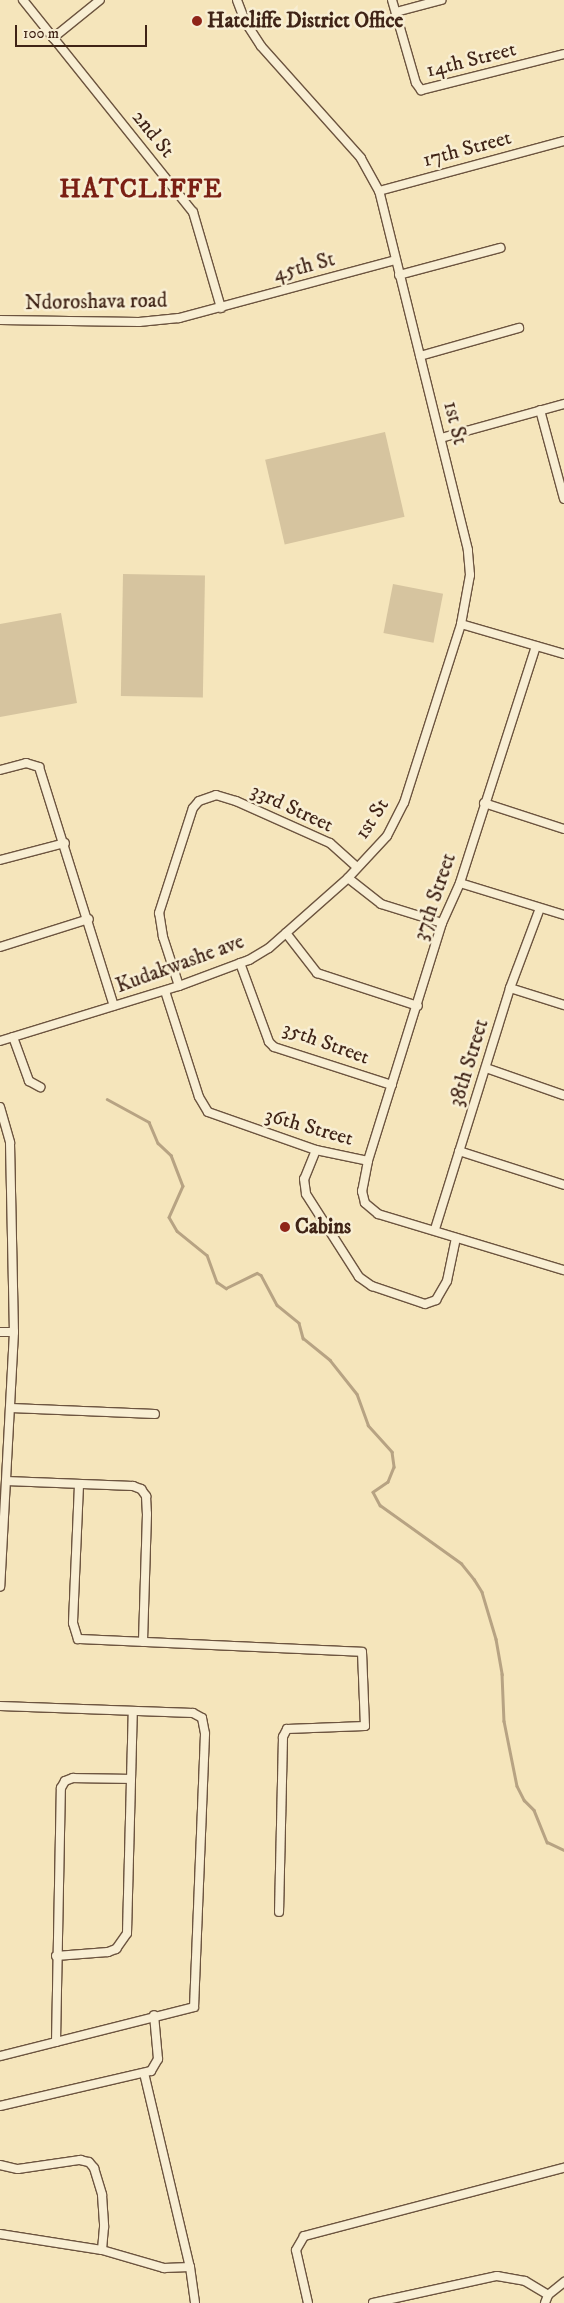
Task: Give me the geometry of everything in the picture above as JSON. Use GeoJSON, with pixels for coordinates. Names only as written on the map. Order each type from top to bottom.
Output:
{"type":"FeatureCollection","features":[{"type":"Feature","properties":{"kind":"street","name":"2nd St"},"geometry":{"type":"LineString","coordinates":[[23,0],[193,212],[221,308]]}},
{"type":"Feature","properties":{"kind":"street"},"geometry":{"type":"LineString","coordinates":[[54,38],[100,0]]}},
{"type":"Feature","properties":{"kind":"street","name":"1st St"},"geometry":{"type":"LineString","coordinates":[[237,0],[245,21],[261,46],[360,158],[379,191],[441,438],[470,563],[461,624],[404,803],[387,836],[348,878]]}},
{"type":"Feature","properties":{"kind":"street","name":"14th Street"},"geometry":{"type":"LineString","coordinates":[[392,0],[416,82],[424,91],[564,54]]}},
{"type":"Feature","properties":{"kind":"street"},"geometry":{"type":"LineString","coordinates":[[396,12],[441,0]]}},
{"type":"Feature","properties":{"kind":"street","name":"17th Street"},"geometry":{"type":"LineString","coordinates":[[379,191],[564,141]]}},
{"type":"Feature","properties":{"kind":"street"},"geometry":{"type":"LineString","coordinates":[[399,275],[500,248]]}},
{"type":"Feature","properties":{"kind":"street","name":"45th St"},"geometry":{"type":"LineString","coordinates":[[221,308],[395,260]]}},
{"type":"Feature","properties":{"kind":"street","name":"Ndoroshava road"},"geometry":{"type":"LineString","coordinates":[[0,320],[153,321],[221,308]]}},
{"type":"Feature","properties":{"kind":"street"},"geometry":{"type":"LineString","coordinates":[[420,356],[519,328]]}},
{"type":"Feature","properties":{"kind":"street"},"geometry":{"type":"LineString","coordinates":[[441,438],[564,404]]}},
{"type":"Feature","properties":{"kind":"street"},"geometry":{"type":"LineString","coordinates":[[540,410],[564,499]]}},
{"type":"Feature","properties":{"kind":"street"},"geometry":{"type":"LineString","coordinates":[[461,624],[563,652]]}},
{"type":"Feature","properties":{"kind":"street","name":"37th Street"},"geometry":{"type":"LineString","coordinates":[[368,1161],[418,1006],[442,923],[460,883],[484,803],[536,646]]}},
{"type":"Feature","properties":{"kind":"street"},"geometry":{"type":"LineString","coordinates":[[0,770],[26,763],[38,767],[89,919],[114,1006]]}},
{"type":"Feature","properties":{"kind":"street","name":"33rd Street"},"geometry":{"type":"LineString","coordinates":[[180,986],[162,936],[159,913],[193,808],[205,796],[226,797],[330,843],[357,867]]}},
{"type":"Feature","properties":{"kind":"street"},"geometry":{"type":"LineString","coordinates":[[484,803],[564,829]]}},
{"type":"Feature","properties":{"kind":"street"},"geometry":{"type":"LineString","coordinates":[[0,860],[64,843]]}},
{"type":"Feature","properties":{"kind":"street"},"geometry":{"type":"LineString","coordinates":[[348,878],[380,904],[442,923]]}},
{"type":"Feature","properties":{"kind":"street","name":"Kudakwashe ave"},"geometry":{"type":"LineString","coordinates":[[0,1041],[165,991],[258,956],[348,878]]}},
{"type":"Feature","properties":{"kind":"street"},"geometry":{"type":"LineString","coordinates":[[460,883],[564,914]]}},
{"type":"Feature","properties":{"kind":"street","name":"38th Street"},"geometry":{"type":"LineString","coordinates":[[435,1229],[510,988],[540,908]]}},
{"type":"Feature","properties":{"kind":"street"},"geometry":{"type":"LineString","coordinates":[[0,946],[89,919]]}},
{"type":"Feature","properties":{"kind":"street"},"geometry":{"type":"LineString","coordinates":[[286,933],[317,973],[418,1006]]}},
{"type":"Feature","properties":{"kind":"street","name":"35th Street"},"geometry":{"type":"LineString","coordinates":[[240,963],[269,1042],[274,1047],[392,1085]]}},
{"type":"Feature","properties":{"kind":"street"},"geometry":{"type":"LineString","coordinates":[[510,988],[564,1005]]}},
{"type":"Feature","properties":{"kind":"street","name":"36th Street"},"geometry":{"type":"LineString","coordinates":[[165,991],[199,1097],[208,1112],[316,1150],[368,1161],[362,1191],[371,1210],[435,1229],[456,1238],[564,1270]]}},
{"type":"Feature","properties":{"kind":"street"},"geometry":{"type":"LineString","coordinates":[[14,1037],[30,1081],[40,1087]]}},
{"type":"Feature","properties":{"kind":"street"},"geometry":{"type":"LineString","coordinates":[[486,1068],[563,1095]]}},
{"type":"Feature","properties":{"kind":"street"},"geometry":{"type":"LineString","coordinates":[[0,1106],[10,1143],[14,1332],[0,1587]]}},
{"type":"Feature","properties":{"kind":"street"},"geometry":{"type":"LineString","coordinates":[[316,1150],[304,1179],[306,1194],[359,1276],[372,1286],[425,1304],[436,1300],[447,1281],[456,1238]]}},
{"type":"Feature","properties":{"kind":"street"},"geometry":{"type":"LineString","coordinates":[[459,1151],[564,1185]]}},
{"type":"Feature","properties":{"kind":"street"},"geometry":{"type":"LineString","coordinates":[[0,1332],[14,1332]]}},
{"type":"Feature","properties":{"kind":"street"},"geometry":{"type":"LineString","coordinates":[[11,1408],[155,1414]]}},
{"type":"Feature","properties":{"kind":"street"},"geometry":{"type":"LineString","coordinates":[[6,1480],[79,1485],[133,1486],[141,1489],[146,1496],[142,1642]]}},
{"type":"Feature","properties":{"kind":"street"},"geometry":{"type":"LineString","coordinates":[[79,1485],[73,1623],[78,1638],[362,1652],[365,1726],[287,1729],[283,1737],[278,1912]]}},
{"type":"Feature","properties":{"kind":"street"},"geometry":{"type":"LineString","coordinates":[[0,1706],[193,1713],[202,1718],[205,1725],[194,2007],[0,2056]]}},
{"type":"Feature","properties":{"kind":"street"},"geometry":{"type":"LineString","coordinates":[[56,1956],[108,1952],[116,1948],[127,1934],[133,1711]]}},
{"type":"Feature","properties":{"kind":"street"},"geometry":{"type":"LineString","coordinates":[[56,2042],[56,1956],[61,1788],[65,1782],[74,1778],[132,1779]]}},
{"type":"Feature","properties":{"kind":"street"},"geometry":{"type":"LineString","coordinates":[[0,2106],[151,2071],[158,2059],[154,2016]]}},
{"type":"Feature","properties":{"kind":"street"},"geometry":{"type":"LineString","coordinates":[[144,2073],[190,2267],[195,2303]]}},
{"type":"Feature","properties":{"kind":"street"},"geometry":{"type":"LineString","coordinates":[[0,2165],[18,2169],[80,2160],[88,2162],[94,2168],[102,2196],[104,2226],[102,2250]]}},
{"type":"Feature","properties":{"kind":"street"},"geometry":{"type":"LineString","coordinates":[[308,2303],[296,2250],[304,2236],[564,2168]]}},
{"type":"Feature","properties":{"kind":"street"},"geometry":{"type":"LineString","coordinates":[[0,2234],[102,2250],[164,2268],[190,2267]]}},
{"type":"Feature","properties":{"kind":"street"},"geometry":{"type":"LineString","coordinates":[[373,2303],[497,2276],[525,2281],[548,2295]]}},
{"type":"Feature","properties":{"kind":"street"},"geometry":{"type":"LineString","coordinates":[[545,2303],[548,2295],[564,2282]]}},
{"type":"Feature","properties":{"kind":"shaded area"},"geometry":{"type":"Polygon","coordinates":[[[385,432],[405,517],[285,544],[265,460],[385,432]]]}},
{"type":"Feature","properties":{"kind":"shaded area"},"geometry":{"type":"Polygon","coordinates":[[[123,574],[205,575],[203,697],[121,696],[123,574]]]}},
{"type":"Feature","properties":{"kind":"shaded area"},"geometry":{"type":"Polygon","coordinates":[[[393,584],[443,594],[434,643],[383,633],[393,584]]]}},
{"type":"Feature","properties":{"kind":"shaded area"},"geometry":{"type":"Polygon","coordinates":[[[61,613],[77,703],[0,717],[0,624],[61,613]]]}},
{"type":"Feature","properties":{"kind":"waterway"},"geometry":{"type":"LineString","coordinates":[[107,1099],[149,1122],[158,1143],[171,1155],[183,1186],[169,1217],[177,1231],[207,1255],[217,1282],[226,1288],[257,1273],[261,1275],[277,1305],[299,1323],[303,1338],[330,1360],[357,1394],[368,1425],[392,1452],[394,1467],[388,1482],[373,1492],[380,1505],[461,1563],[482,1592],[496,1639],[502,1674],[504,1721],[517,1786],[524,1800],[534,1810],[547,1842],[564,1850]]}},
{"type":"Feature","properties":{"kind":"place","name":"Hatcliffe District Office"},"geometry":{"type":"Point","coordinates":[197,21]}},
{"type":"Feature","properties":{"kind":"place","name":"Cabins"},"geometry":{"type":"Point","coordinates":[285,1227]}},
{"type":"Feature","properties":{"kind":"district","name":"HATCLIFFE"},"geometry":{"type":"Point","coordinates":[141,190]}}]}
